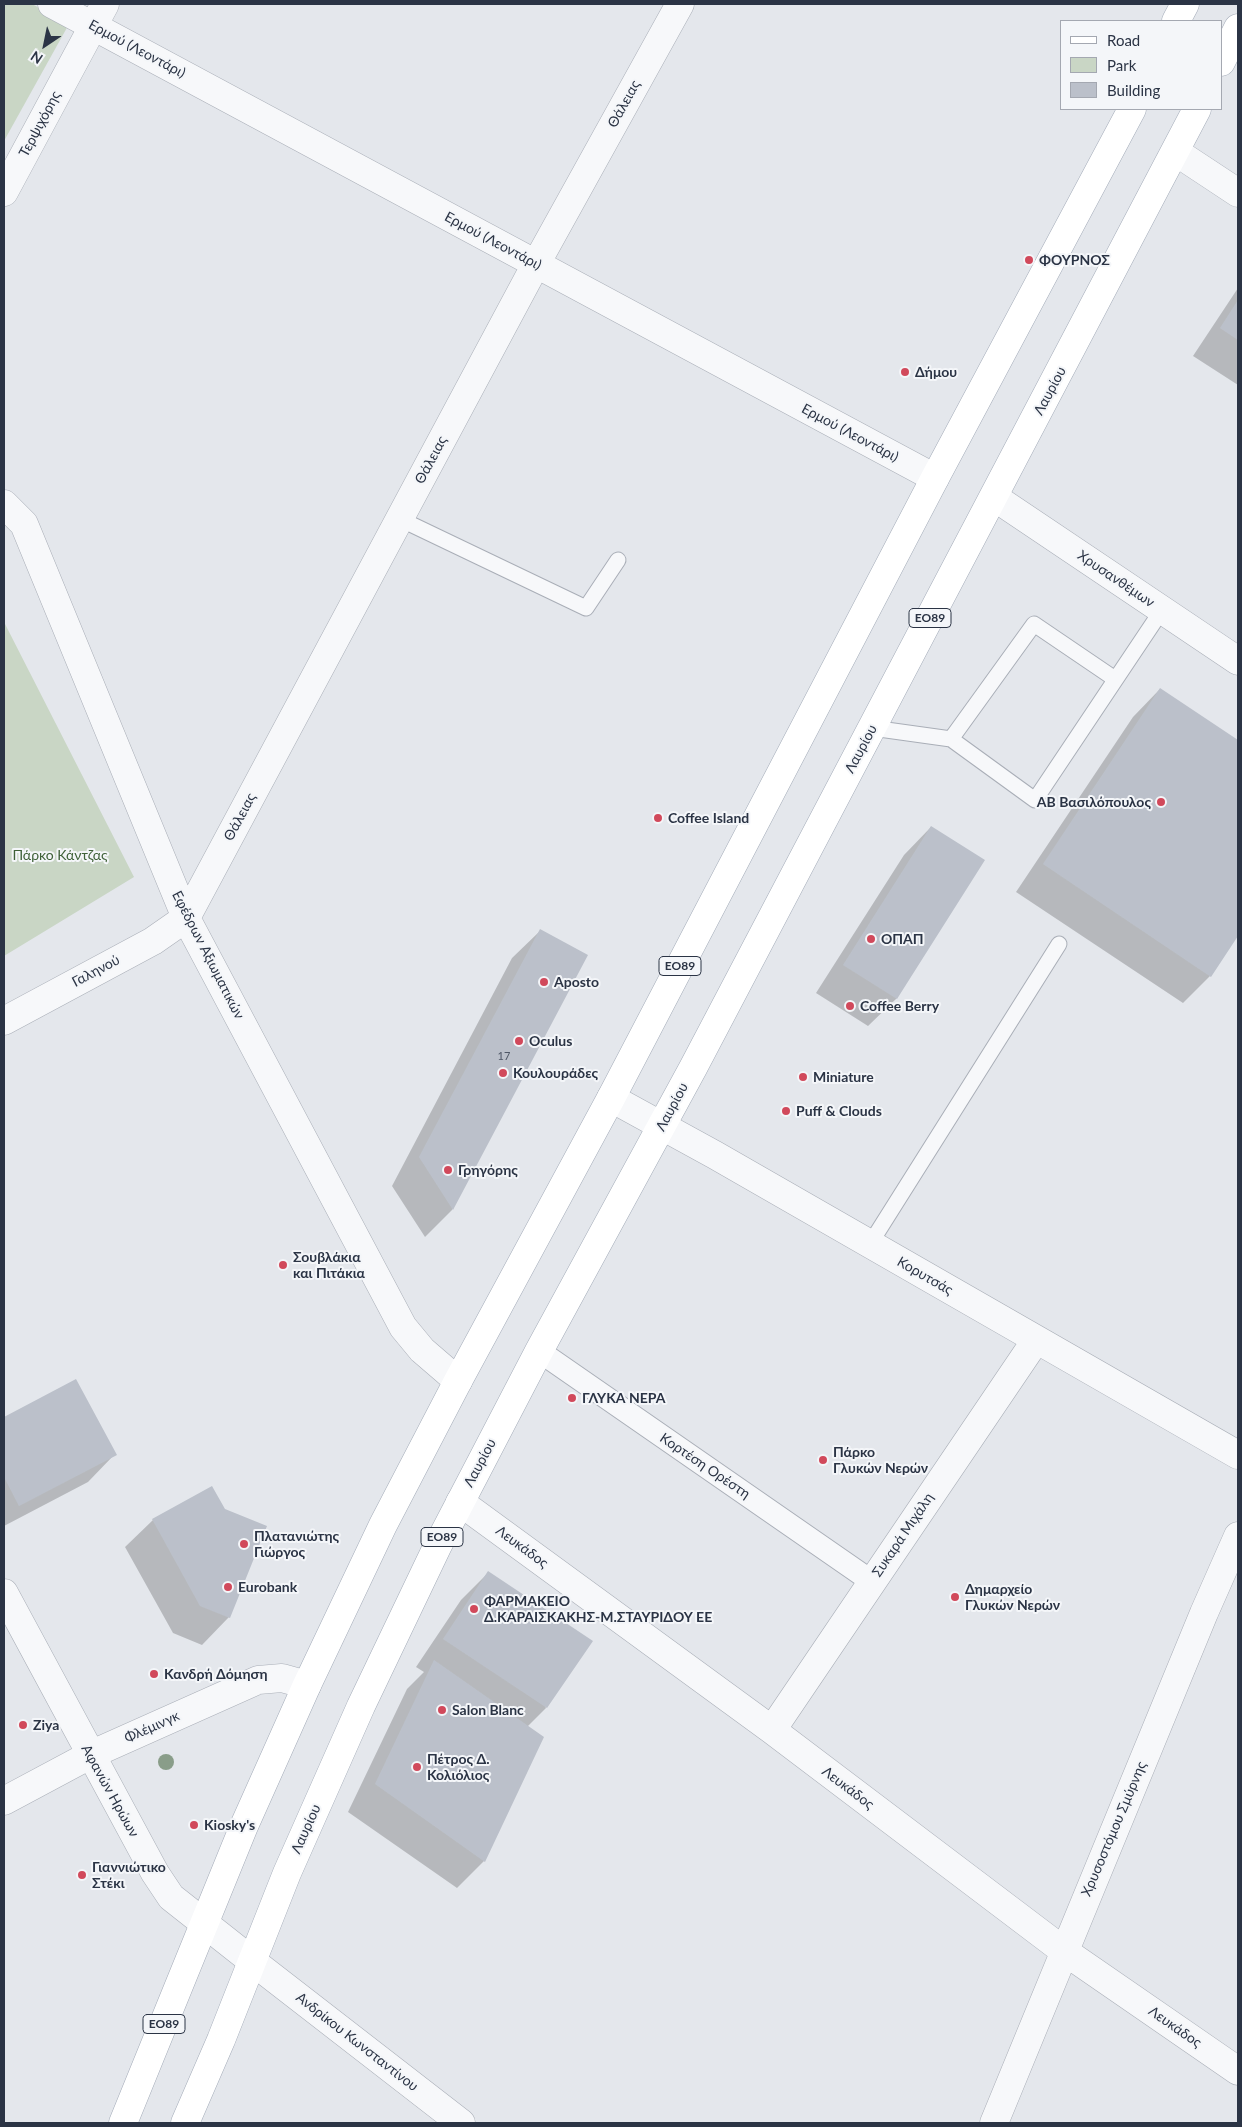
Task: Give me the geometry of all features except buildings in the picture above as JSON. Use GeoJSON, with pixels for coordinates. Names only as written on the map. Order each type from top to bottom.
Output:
{"type":"FeatureCollection","features":[{"type":"Feature","properties":{"kind":"main road"},"geometry":{"type":"LineString","coordinates":[[1177,20],[1185,4]]}},
{"type":"Feature","properties":{"kind":"main road"},"geometry":{"type":"LineString","coordinates":[[1222,60],[1238,28]]}},
{"type":"Feature","properties":{"kind":"main road","name":"ΕΟ89"},"geometry":{"type":"LineString","coordinates":[[123,2123],[234,1849],[307,1685],[383,1525],[458,1381],[611,1098],[935,478],[1131,110]]}},
{"type":"Feature","properties":{"kind":"main road","name":"Λαυρίου"},"geometry":{"type":"LineString","coordinates":[[185,2123],[221,2040],[287,1872],[361,1706],[460,1502],[539,1351],[662,1126],[1197,110]]}},
{"type":"Feature","properties":{"kind":"street","name":"Ερμού (Λεοντάρι)"},"geometry":{"type":"LineString","coordinates":[[52,4],[99,15],[536,264],[935,478]]}},
{"type":"Feature","properties":{"kind":"street","name":"Θάλειας"},"geometry":{"type":"LineString","coordinates":[[186,918],[536,264],[680,4]]}},
{"type":"Feature","properties":{"kind":"street","name":"Τερψιχόρης"},"geometry":{"type":"LineString","coordinates":[[4,192],[99,15]]}},
{"type":"Feature","properties":{"kind":"street"},"geometry":{"type":"LineString","coordinates":[[1176,152],[1238,193]]}},
{"type":"Feature","properties":{"kind":"street","name":"Χρυσανθέμων"},"geometry":{"type":"LineString","coordinates":[[994,497],[1238,661]]}},
{"type":"Feature","properties":{"kind":"street","name":"Εφέδρων Αξιωματικών"},"geometry":{"type":"LineString","coordinates":[[4,504],[24,524],[186,918],[403,1327],[422,1350],[458,1381]]}},
{"type":"Feature","properties":{"kind":"street","name":"Γαληνού"},"geometry":{"type":"LineString","coordinates":[[4,1020],[153,941],[186,918]]}},
{"type":"Feature","properties":{"kind":"street","name":"Κορυτσάς"},"geometry":{"type":"LineString","coordinates":[[611,1098],[1238,1455]]}},
{"type":"Feature","properties":{"kind":"street","name":"Συκαρά Μιχάλη"},"geometry":{"type":"LineString","coordinates":[[772,1730],[871,1581],[1036,1340]]}},
{"type":"Feature","properties":{"kind":"street","name":"Κορτέση Ορέστη"},"geometry":{"type":"LineString","coordinates":[[539,1351],[871,1581]]}},
{"type":"Feature","properties":{"kind":"street","name":"Λευκάδος"},"geometry":{"type":"LineString","coordinates":[[460,1502],[772,1730],[1064,1951],[1238,2071]]}},
{"type":"Feature","properties":{"kind":"street","name":"Χρυσοστόμου Σμύρνης"},"geometry":{"type":"LineString","coordinates":[[994,2123],[1238,1536]]}},
{"type":"Feature","properties":{"kind":"street","name":"Αφανών Ηρώων"},"geometry":{"type":"LineString","coordinates":[[4,1593],[90,1755],[155,1873],[171,1897],[252,1961]]}},
{"type":"Feature","properties":{"kind":"street","name":"Φλέμινγκ"},"geometry":{"type":"LineString","coordinates":[[4,1801],[90,1755],[258,1680],[282,1678],[307,1685]]}},
{"type":"Feature","properties":{"kind":"street","name":"Ανδρίκου Κωνσταντίνου"},"geometry":{"type":"LineString","coordinates":[[252,1961],[461,2123]]}},
{"type":"Feature","properties":{"kind":"lane"},"geometry":{"type":"LineString","coordinates":[[400,519],[586,608],[618,560]]}},
{"type":"Feature","properties":{"kind":"lane"},"geometry":{"type":"LineString","coordinates":[[872,728],[951,739],[1034,800],[1162,610]]}},
{"type":"Feature","properties":{"kind":"lane"},"geometry":{"type":"LineString","coordinates":[[951,739],[1034,624],[1115,680]]}},
{"type":"Feature","properties":{"kind":"lane"},"geometry":{"type":"LineString","coordinates":[[870,1244],[1059,944]]}},
{"type":"Feature","properties":{"kind":"green space"},"geometry":{"type":"Polygon","coordinates":[[[4,4],[32,4],[69,24],[4,141],[4,4]]]}},
{"type":"Feature","properties":{"kind":"green space","name":"Πάρκο Κάντζας"},"geometry":{"type":"Polygon","coordinates":[[[4,622],[134,877],[4,956],[4,622]]]}},
{"type":"Feature","properties":{"kind":"place","name":"ΦΟΥΡΝΟΣ"},"geometry":{"type":"Point","coordinates":[1029,260]}},
{"type":"Feature","properties":{"kind":"place","name":"Δήμου"},"geometry":{"type":"Point","coordinates":[905,372]}},
{"type":"Feature","properties":{"kind":"place","name":"ΑΒ Βασιλόπουλος"},"geometry":{"type":"Point","coordinates":[1161,802]}},
{"type":"Feature","properties":{"kind":"place","name":"Coffee Island"},"geometry":{"type":"Point","coordinates":[658,818]}},
{"type":"Feature","properties":{"kind":"place","name":"ΟΠΑΠ"},"geometry":{"type":"Point","coordinates":[871,939]}},
{"type":"Feature","properties":{"kind":"place","name":"Aposto"},"geometry":{"type":"Point","coordinates":[544,982]}},
{"type":"Feature","properties":{"kind":"place","name":"Coffee Berry"},"geometry":{"type":"Point","coordinates":[850,1006]}},
{"type":"Feature","properties":{"kind":"place","name":"Oculus"},"geometry":{"type":"Point","coordinates":[519,1041]}},
{"type":"Feature","properties":{"kind":"place","name":"Κουλουράδες"},"geometry":{"type":"Point","coordinates":[503,1073]}},
{"type":"Feature","properties":{"kind":"place","name":"Miniature"},"geometry":{"type":"Point","coordinates":[803,1077]}},
{"type":"Feature","properties":{"kind":"place","name":"Puff & Clouds"},"geometry":{"type":"Point","coordinates":[786,1111]}},
{"type":"Feature","properties":{"kind":"place","name":"Γρηγόρης"},"geometry":{"type":"Point","coordinates":[448,1170]}},
{"type":"Feature","properties":{"kind":"place","name":"Σουβλάκια και Πιτάκια"},"geometry":{"type":"Point","coordinates":[283,1265]}},
{"type":"Feature","properties":{"kind":"place","name":"ΓΛΥΚΑ ΝΕΡΑ"},"geometry":{"type":"Point","coordinates":[572,1398]}},
{"type":"Feature","properties":{"kind":"place","name":"Πάρκο Γλυκών Νερών"},"geometry":{"type":"Point","coordinates":[823,1460]}},
{"type":"Feature","properties":{"kind":"place","name":"Πλατανιώτης Γιώργος"},"geometry":{"type":"Point","coordinates":[244,1544]}},
{"type":"Feature","properties":{"kind":"place","name":"Eurobank"},"geometry":{"type":"Point","coordinates":[228,1587]}},
{"type":"Feature","properties":{"kind":"place","name":"Δημαρχείο Γλυκών Νερών"},"geometry":{"type":"Point","coordinates":[955,1597]}},
{"type":"Feature","properties":{"kind":"place","name":"ΦΑΡΜΑΚΕΙΟ Δ.ΚΑΡΑΙΣΚΑΚΗΣ-Μ.ΣΤΑΥΡΙΔΟΥ ΕΕ"},"geometry":{"type":"Point","coordinates":[474,1609]}},
{"type":"Feature","properties":{"kind":"place","name":"Κανδρή Δόμηση"},"geometry":{"type":"Point","coordinates":[154,1674]}},
{"type":"Feature","properties":{"kind":"place","name":"Salon Blanc"},"geometry":{"type":"Point","coordinates":[442,1710]}},
{"type":"Feature","properties":{"kind":"place","name":"Ziya"},"geometry":{"type":"Point","coordinates":[23,1725]}},
{"type":"Feature","properties":{"kind":"place","name":"Πέτρος Δ. Κολιόλιος"},"geometry":{"type":"Point","coordinates":[417,1767]}},
{"type":"Feature","properties":{"kind":"place","name":"Kiosky's"},"geometry":{"type":"Point","coordinates":[194,1825]}},
{"type":"Feature","properties":{"kind":"place","name":"Γιαννιώτικο Στέκι"},"geometry":{"type":"Point","coordinates":[82,1875]}}]}
